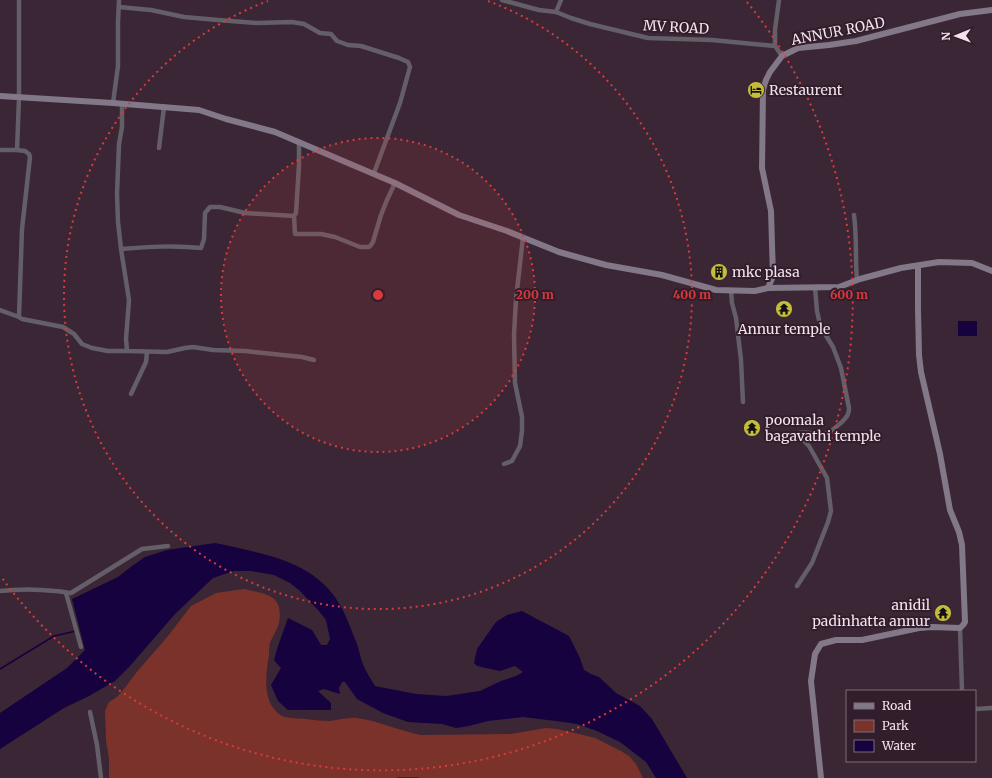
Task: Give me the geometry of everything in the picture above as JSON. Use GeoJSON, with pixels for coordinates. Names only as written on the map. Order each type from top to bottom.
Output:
{"type":"FeatureCollection","features":[{"type":"Feature","properties":{"kind":"main road","name":"ANNUR ROAD"},"geometry":{"type":"LineString","coordinates":[[768,288],[772,276],[772,211],[762,168],[763,90],[770,72],[782,56],[798,48],[856,41],[960,14],[992,10]]}},
{"type":"Feature","properties":{"kind":"main road"},"geometry":{"type":"LineString","coordinates":[[0,96],[199,110],[226,120],[275,132],[374,173],[458,214],[523,237],[559,252],[606,265],[662,275],[716,290],[755,291],[768,288],[839,287],[857,280],[901,268],[939,262],[972,263],[992,271]]}},
{"type":"Feature","properties":{"kind":"main road"},"geometry":{"type":"LineString","coordinates":[[821,778],[811,681],[815,654],[821,644],[836,640],[862,640],[919,628],[960,628],[965,622],[962,545],[959,532],[950,510],[940,454],[921,372],[918,309],[918,266]]}},
{"type":"Feature","properties":{"kind":"street"},"geometry":{"type":"LineString","coordinates":[[17,150],[19,98],[19,0]]}},
{"type":"Feature","properties":{"kind":"street"},"geometry":{"type":"LineString","coordinates":[[113,103],[118,66],[119,0]]}},
{"type":"Feature","properties":{"kind":"street","name":"MV ROAD"},"geometry":{"type":"LineString","coordinates":[[502,0],[539,10],[556,12],[590,24],[648,38],[712,40],[775,46]]}},
{"type":"Feature","properties":{"kind":"street"},"geometry":{"type":"LineString","coordinates":[[556,12],[561,0]]}},
{"type":"Feature","properties":{"kind":"street"},"geometry":{"type":"LineString","coordinates":[[779,0],[775,30],[775,46],[782,56]]}},
{"type":"Feature","properties":{"kind":"street"},"geometry":{"type":"LineString","coordinates":[[119,7],[151,10],[184,17],[257,23],[292,22],[304,24],[320,33],[331,34],[337,40],[348,45],[361,46],[408,62],[410,67],[400,103],[374,173]]}},
{"type":"Feature","properties":{"kind":"street"},"geometry":{"type":"LineString","coordinates":[[122,104],[122,127],[119,144],[117,194],[121,249],[129,300],[126,339],[127,351]]}},
{"type":"Feature","properties":{"kind":"street"},"geometry":{"type":"LineString","coordinates":[[159,148],[164,107]]}},
{"type":"Feature","properties":{"kind":"street"},"geometry":{"type":"LineString","coordinates":[[299,142],[296,213],[294,216],[295,234],[321,234],[335,237],[360,246],[371,246],[381,215],[395,183]]}},
{"type":"Feature","properties":{"kind":"street"},"geometry":{"type":"LineString","coordinates":[[0,150],[25,151],[30,157],[22,229],[18,317]]}},
{"type":"Feature","properties":{"kind":"street"},"geometry":{"type":"LineString","coordinates":[[121,249],[166,246],[189,246],[201,248],[204,239],[205,213],[210,207],[220,207],[255,214],[294,216]]}},
{"type":"Feature","properties":{"kind":"street"},"geometry":{"type":"LineString","coordinates":[[854,215],[856,228],[857,280]]}},
{"type":"Feature","properties":{"kind":"street"},"geometry":{"type":"LineString","coordinates":[[504,464],[512,461],[520,446],[522,431],[522,417],[515,383],[514,335],[516,299],[523,237]]}},
{"type":"Feature","properties":{"kind":"street"},"geometry":{"type":"LineString","coordinates":[[798,586],[812,563],[831,511],[827,478],[809,446],[800,437],[799,433],[810,432],[825,434],[846,417],[849,408],[841,368],[819,320],[815,288]]}},
{"type":"Feature","properties":{"kind":"street"},"geometry":{"type":"LineString","coordinates":[[731,290],[732,303],[736,318],[743,402]]}},
{"type":"Feature","properties":{"kind":"street"},"geometry":{"type":"LineString","coordinates":[[0,310],[22,320],[63,327],[74,334],[82,344],[92,348],[108,351],[167,352],[193,347],[302,357],[314,360]]}},
{"type":"Feature","properties":{"kind":"street"},"geometry":{"type":"LineString","coordinates":[[131,394],[146,362],[147,352]]}},
{"type":"Feature","properties":{"kind":"street"},"geometry":{"type":"LineString","coordinates":[[0,591],[18,589],[57,591],[66,593],[71,592],[142,549],[168,546]]}},
{"type":"Feature","properties":{"kind":"street"},"geometry":{"type":"LineString","coordinates":[[66,593],[81,648]]}},
{"type":"Feature","properties":{"kind":"street"},"geometry":{"type":"LineString","coordinates":[[960,628],[962,690]]}},
{"type":"Feature","properties":{"kind":"street"},"geometry":{"type":"LineString","coordinates":[[976,709],[992,708]]}},
{"type":"Feature","properties":{"kind":"street"},"geometry":{"type":"LineString","coordinates":[[90,712],[97,745],[101,778]]}},
{"type":"Feature","properties":{"kind":"green space"},"geometry":{"type":"Polygon","coordinates":[[[244,589],[270,596],[276,601],[279,607],[279,622],[269,646],[266,688],[275,711],[282,716],[327,721],[357,718],[373,721],[421,735],[511,734],[546,728],[557,729],[595,738],[621,751],[629,756],[636,764],[643,778],[109,778],[105,711],[109,702],[117,697],[124,689],[191,606],[216,593],[244,589]]]}},
{"type":"Feature","properties":{"kind":"water"},"geometry":{"type":"Polygon","coordinates":[[[958,321],[977,321],[977,336],[958,336],[958,321]]]}},
{"type":"Feature","properties":{"kind":"water"},"geometry":{"type":"Polygon","coordinates":[[[215,543],[277,558],[302,568],[323,583],[332,593],[342,609],[357,644],[363,665],[375,686],[416,694],[446,696],[480,691],[516,676],[523,672],[515,666],[500,671],[477,666],[474,663],[477,649],[496,622],[507,615],[522,611],[569,636],[584,670],[599,677],[616,693],[640,706],[652,719],[687,778],[656,778],[646,762],[620,742],[597,731],[577,724],[523,717],[488,721],[456,728],[442,724],[408,722],[383,713],[357,699],[345,682],[342,682],[339,688],[340,694],[324,689],[318,691],[331,703],[331,710],[288,710],[278,701],[271,685],[281,668],[274,660],[288,618],[312,630],[321,645],[327,645],[330,639],[326,620],[300,591],[290,583],[274,575],[251,571],[234,571],[213,578],[175,614],[115,681],[64,708],[0,749],[0,713],[67,668],[85,650],[72,599],[118,577],[145,557],[167,550],[215,543]]]}},
{"type":"Feature","properties":{"kind":"waterway"},"geometry":{"type":"LineString","coordinates":[[0,669],[54,636],[76,631]]}},
{"type":"Feature","properties":{"kind":"place","name":"Restaurent"},"geometry":{"type":"Point","coordinates":[756,90]}},
{"type":"Feature","properties":{"kind":"place","name":"mkc plasa"},"geometry":{"type":"Point","coordinates":[719,272]}},
{"type":"Feature","properties":{"kind":"place","name":"Annur temple"},"geometry":{"type":"Point","coordinates":[784,309]}},
{"type":"Feature","properties":{"kind":"place","name":"poomala bagavathi temple"},"geometry":{"type":"Point","coordinates":[752,428]}},
{"type":"Feature","properties":{"kind":"place","name":"anidil padinhatta annur"},"geometry":{"type":"Point","coordinates":[943,613]}}]}
